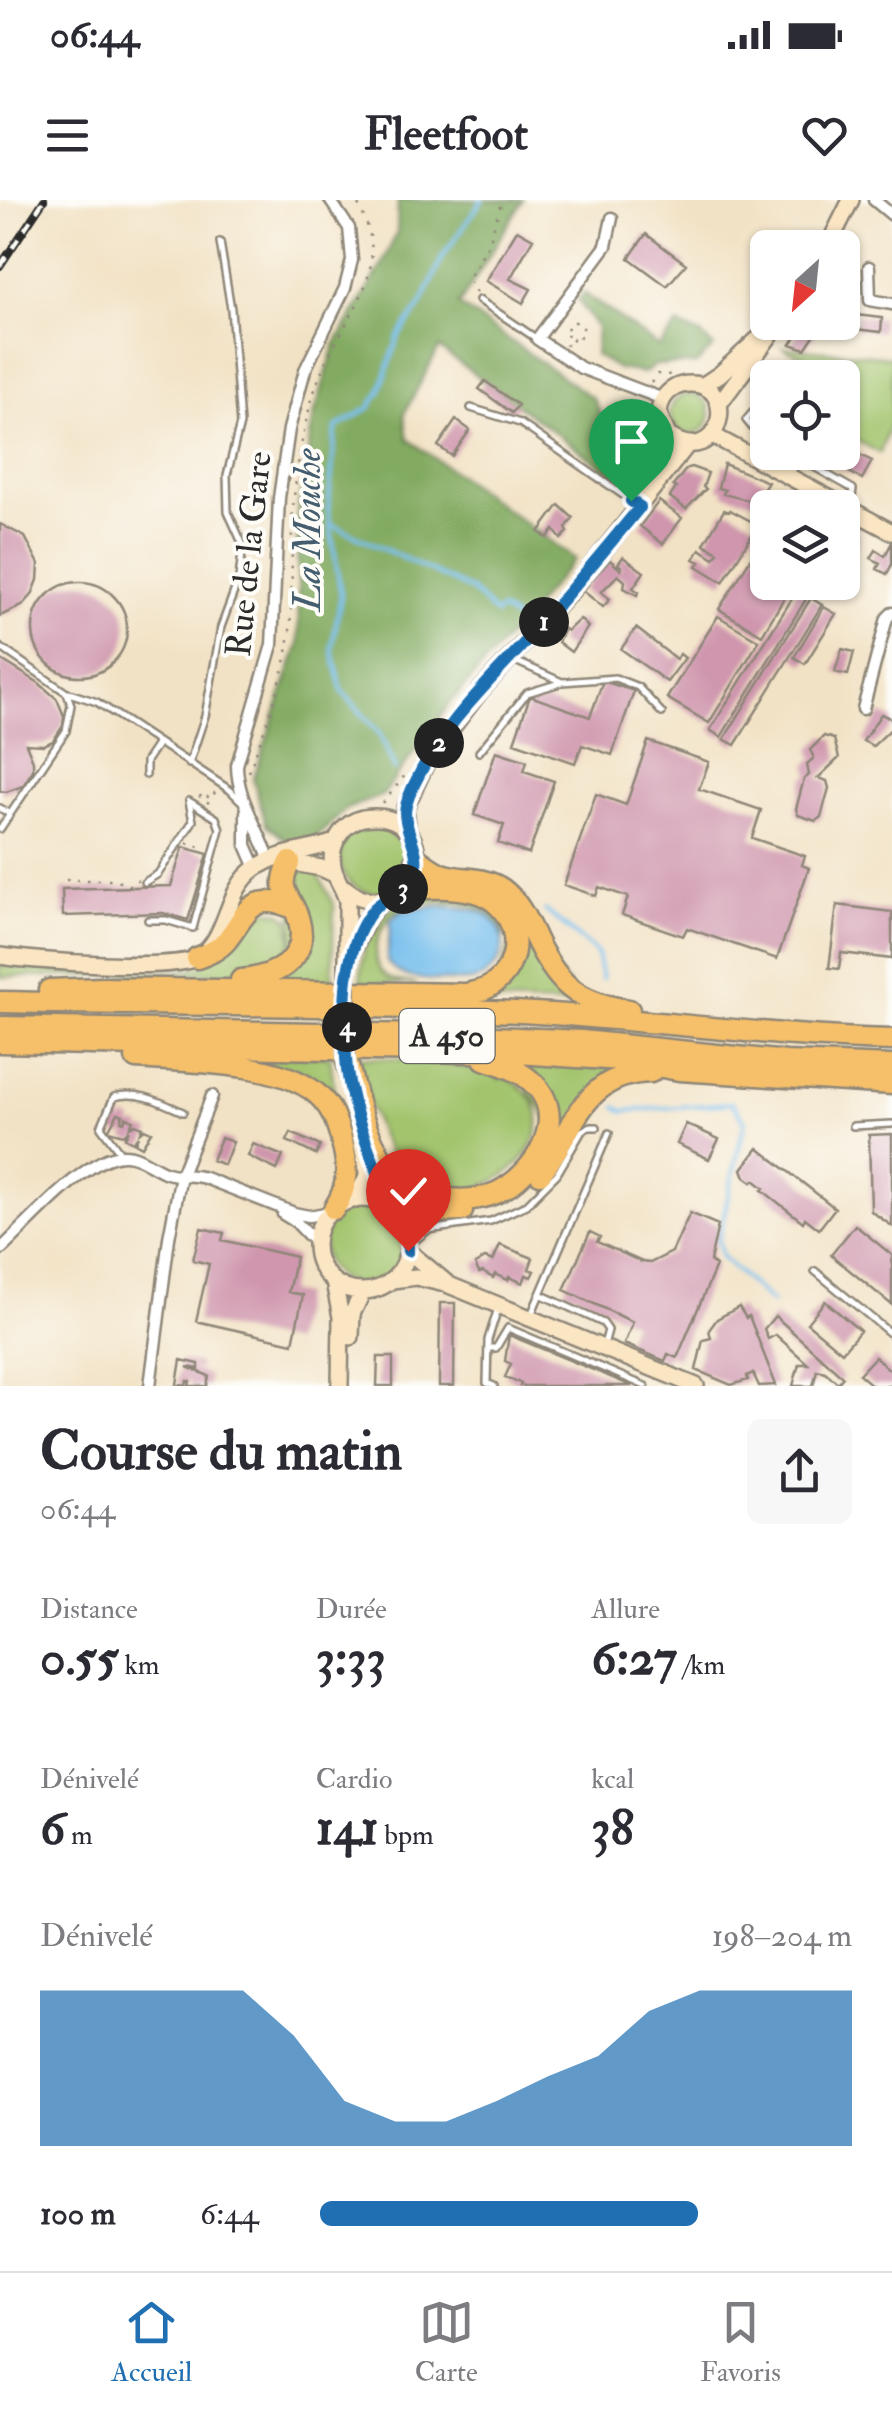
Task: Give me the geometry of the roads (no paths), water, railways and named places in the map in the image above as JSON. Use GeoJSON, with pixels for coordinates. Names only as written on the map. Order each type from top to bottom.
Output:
{"type":"FeatureCollection","features":[{"type":"Feature","properties":{"kind":"highway"},"geometry":{"type":"LineString","coordinates":[[416,858],[443,875],[481,880],[503,890],[518,906],[552,968],[568,989],[580,997],[619,1009],[672,1017],[694,1028]]}},
{"type":"Feature","properties":{"kind":"highway"},"geometry":{"type":"LineString","coordinates":[[0,990],[225,982],[272,975],[290,962],[300,944],[300,923],[291,907],[279,860]]}},
{"type":"Feature","properties":{"kind":"highway"},"geometry":{"type":"LineString","coordinates":[[102,988],[466,994],[489,988],[505,972],[511,962],[515,935],[512,923],[496,902],[467,890],[403,889]]}},
{"type":"Feature","properties":{"kind":"highway"},"geometry":{"type":"LineString","coordinates":[[197,958],[224,943],[245,911],[254,905],[265,901],[291,907]]}},
{"type":"Feature","properties":{"kind":"highway","name":"A 450"},"geometry":{"type":"LineString","coordinates":[[0,1002],[468,1010],[892,1040]]}},
{"type":"Feature","properties":{"kind":"highway","name":"A 450"},"geometry":{"type":"LineString","coordinates":[[0,1027],[582,1041],[786,1062],[892,1066]]}},
{"type":"Feature","properties":{"kind":"highway"},"geometry":{"type":"LineString","coordinates":[[0,1044],[518,1053],[622,1060],[679,1070],[892,1084]]}},
{"type":"Feature","properties":{"kind":"highway"},"geometry":{"type":"LineString","coordinates":[[0,1044],[187,1062],[276,1074],[299,1082],[322,1098],[342,1141],[348,1172],[344,1193],[332,1211]]}},
{"type":"Feature","properties":{"kind":"highway"},"geometry":{"type":"LineString","coordinates":[[346,1058],[375,1147],[390,1170],[413,1190],[453,1200],[475,1199],[497,1192],[531,1168],[548,1129],[542,1095],[534,1084],[505,1066],[462,1053]]}},
{"type":"Feature","properties":{"kind":"highway"},"geometry":{"type":"LineString","coordinates":[[408,1244],[434,1212],[474,1210],[521,1192],[551,1160],[584,1103],[613,1078],[628,1073],[679,1070]]}},
{"type":"Feature","properties":{"kind":"main road"},"geometry":{"type":"LineString","coordinates":[[835,230],[851,200]]}},
{"type":"Feature","properties":{"kind":"main road"},"geometry":{"type":"LineString","coordinates":[[702,386],[758,340]]}},
{"type":"Feature","properties":{"kind":"main road"},"geometry":{"type":"LineString","coordinates":[[719,404],[765,340]]}},
{"type":"Feature","properties":{"kind":"main road"},"geometry":{"type":"LineString","coordinates":[[654,490],[666,456],[668,436],[659,414],[663,399],[680,385],[702,386],[712,393],[719,404],[719,424],[712,435],[688,444],[668,436]]}},
{"type":"Feature","properties":{"kind":"main road"},"geometry":{"type":"LineString","coordinates":[[712,435],[750,455]]}},
{"type":"Feature","properties":{"kind":"main road"},"geometry":{"type":"LineString","coordinates":[[380,816],[419,774],[461,714],[575,587],[688,444]]}},
{"type":"Feature","properties":{"kind":"main road"},"geometry":{"type":"LineString","coordinates":[[778,470],[892,532]]}},
{"type":"Feature","properties":{"kind":"main road"},"geometry":{"type":"LineString","coordinates":[[408,832],[405,808],[419,774]]}},
{"type":"Feature","properties":{"kind":"main road"},"geometry":{"type":"LineString","coordinates":[[349,961],[368,916],[382,900],[403,889],[411,879],[416,858],[408,832],[380,816],[348,825],[335,842],[333,865],[340,882],[349,961],[346,1058],[368,1174],[356,1200]]}},
{"type":"Feature","properties":{"kind":"main road"},"geometry":{"type":"LineString","coordinates":[[0,956],[70,963],[178,962],[197,958],[214,944],[238,886],[279,860],[335,842]]}},
{"type":"Feature","properties":{"kind":"main road"},"geometry":{"type":"LineString","coordinates":[[279,860],[321,868],[362,899],[382,900]]}},
{"type":"Feature","properties":{"kind":"main road"},"geometry":{"type":"LineString","coordinates":[[353,1106],[391,1209]]}},
{"type":"Feature","properties":{"kind":"main road"},"geometry":{"type":"LineString","coordinates":[[334,1282],[363,1291],[374,1290],[392,1280],[403,1267],[408,1244],[401,1220],[391,1209],[377,1202],[356,1200],[332,1211],[322,1223],[316,1243],[322,1268],[334,1282],[341,1317],[340,1386]]}},
{"type":"Feature","properties":{"kind":"main road"},"geometry":{"type":"LineString","coordinates":[[408,1244],[450,1284]]}},
{"type":"Feature","properties":{"kind":"main road"},"geometry":{"type":"LineString","coordinates":[[392,1280],[416,1277],[450,1284],[696,1386]]}},
{"type":"Feature","properties":{"kind":"main road"},"geometry":{"type":"LineString","coordinates":[[350,1386],[351,1324],[363,1291]]}},
{"type":"Feature","properties":{"kind":"street","name":"Rue de la Gare"},"geometry":{"type":"LineString","coordinates":[[279,860],[246,806],[238,784],[237,765],[272,646],[278,498],[289,429],[306,370],[345,288],[352,260],[348,228],[330,200]]}},
{"type":"Feature","properties":{"kind":"street"},"geometry":{"type":"LineString","coordinates":[[874,200],[892,215]]}},
{"type":"Feature","properties":{"kind":"street"},"geometry":{"type":"LineString","coordinates":[[612,218],[606,246],[536,338],[581,368],[663,399]]}},
{"type":"Feature","properties":{"kind":"street"},"geometry":{"type":"LineString","coordinates":[[869,267],[870,300],[892,304]]}},
{"type":"Feature","properties":{"kind":"street"},"geometry":{"type":"LineString","coordinates":[[863,708],[887,618],[892,613]]}},
{"type":"Feature","properties":{"kind":"street","name":"Rue de la Gare"},"geometry":{"type":"LineString","coordinates":[[246,806],[246,845],[279,860]]}},
{"type":"Feature","properties":{"kind":"street"},"geometry":{"type":"LineString","coordinates":[[150,1386],[181,1175],[212,1096]]}},
{"type":"Feature","properties":{"kind":"street"},"geometry":{"type":"LineString","coordinates":[[0,1250],[78,1178],[94,1166],[122,1155],[171,1175],[205,1178],[301,1216],[332,1211]]}},
{"type":"Feature","properties":{"kind":"street"},"geometry":{"type":"LineString","coordinates":[[270,1206],[296,1222],[316,1243]]}},
{"type":"Feature","properties":{"kind":"lane"},"geometry":{"type":"LineString","coordinates":[[189,764],[205,716],[220,627],[239,578],[243,545],[228,512],[228,475],[240,424],[231,309],[220,242]]}},
{"type":"Feature","properties":{"kind":"lane"},"geometry":{"type":"LineString","coordinates":[[479,300],[536,338]]}},
{"type":"Feature","properties":{"kind":"lane"},"geometry":{"type":"LineString","coordinates":[[471,408],[520,423],[640,507]]}},
{"type":"Feature","properties":{"kind":"lane"},"geometry":{"type":"LineString","coordinates":[[0,648],[68,693],[97,702],[221,784],[246,806]]}},
{"type":"Feature","properties":{"kind":"lane"},"geometry":{"type":"LineString","coordinates":[[510,659],[562,682]]}},
{"type":"Feature","properties":{"kind":"lane"},"geometry":{"type":"LineString","coordinates":[[479,752],[527,693],[562,682],[615,678],[638,688],[662,713]]}},
{"type":"Feature","properties":{"kind":"lane"},"geometry":{"type":"LineString","coordinates":[[0,829],[66,732],[71,704],[68,693]]}},
{"type":"Feature","properties":{"kind":"lane"},"geometry":{"type":"LineString","coordinates":[[146,776],[146,761],[158,743]]}},
{"type":"Feature","properties":{"kind":"lane"},"geometry":{"type":"LineString","coordinates":[[142,881],[158,874],[193,822],[190,801],[216,818],[220,829],[193,928],[148,920]]}},
{"type":"Feature","properties":{"kind":"lane"},"geometry":{"type":"LineString","coordinates":[[0,808],[10,814]]}},
{"type":"Feature","properties":{"kind":"lane"},"geometry":{"type":"LineString","coordinates":[[122,1155],[102,1127],[114,1097],[146,1096],[183,1112]]}},
{"type":"Feature","properties":{"kind":"lane"},"geometry":{"type":"LineString","coordinates":[[853,1126],[892,1124]]}},
{"type":"Feature","properties":{"kind":"lane"},"geometry":{"type":"LineString","coordinates":[[408,1244],[428,1230],[491,1221],[526,1205],[557,1174],[582,1131],[589,1126],[597,1127]]}},
{"type":"Feature","properties":{"kind":"lane"},"geometry":{"type":"LineString","coordinates":[[530,1318],[609,1133]]}},
{"type":"Feature","properties":{"kind":"lane"},"geometry":{"type":"LineString","coordinates":[[815,1272],[892,1335]]}},
{"type":"Feature","properties":{"kind":"lane"},"geometry":{"type":"LineString","coordinates":[[540,1294],[603,1323],[608,1330],[603,1348]]}},
{"type":"Feature","properties":{"kind":"lane"},"geometry":{"type":"LineString","coordinates":[[494,1386],[487,1383],[488,1348],[499,1305]]}},
{"type":"Feature","properties":{"kind":"lane"},"geometry":{"type":"LineString","coordinates":[[488,1348],[496,1348],[508,1328],[644,1386]]}},
{"type":"Feature","properties":{"kind":"water"},"geometry":{"type":"Polygon","coordinates":[[[438,906],[480,912],[498,926],[501,953],[484,976],[461,981],[410,977],[387,961],[391,920],[400,912],[438,906]]]}},
{"type":"Feature","properties":{"kind":"waterway","name":"La Mouche"},"geometry":{"type":"LineString","coordinates":[[395,769],[379,733],[342,691],[332,648],[341,595],[328,510],[336,428],[369,408],[380,392],[398,338],[421,305],[443,256],[482,200]]}},
{"type":"Feature","properties":{"kind":"waterway"},"geometry":{"type":"LineString","coordinates":[[331,524],[471,590],[495,614],[501,610],[515,619]]}},
{"type":"Feature","properties":{"kind":"waterway","name":"La Mouche"},"geometry":{"type":"LineString","coordinates":[[545,910],[597,953],[602,979]]}},
{"type":"Feature","properties":{"kind":"waterway","name":"La Mouche"},"geometry":{"type":"LineString","coordinates":[[616,1106],[623,1111],[732,1103],[745,1121],[718,1241],[722,1257],[772,1303]]}},
{"type":"Feature","properties":{"kind":"railway"},"geometry":{"type":"LineString","coordinates":[[0,266],[44,200]]}}]}
